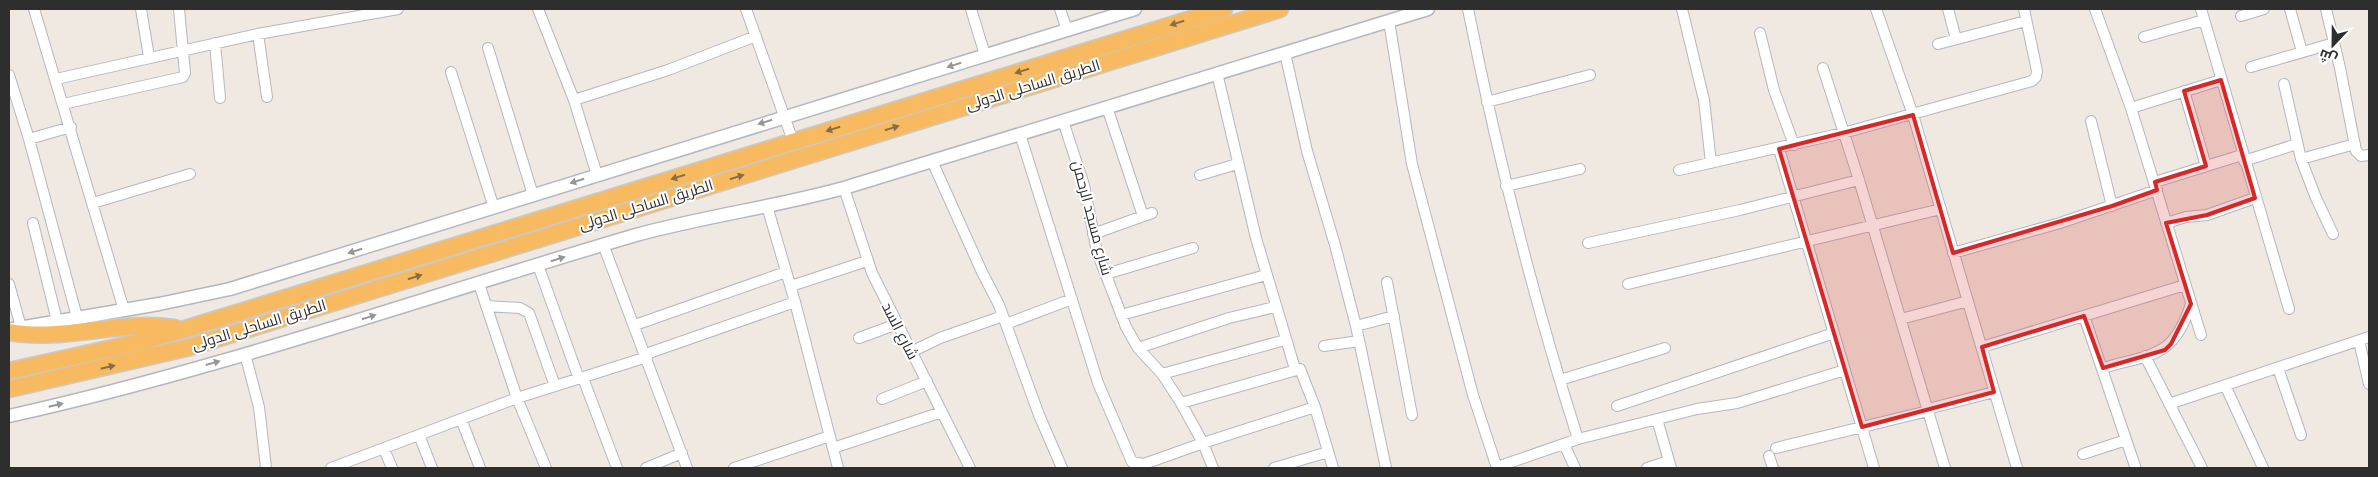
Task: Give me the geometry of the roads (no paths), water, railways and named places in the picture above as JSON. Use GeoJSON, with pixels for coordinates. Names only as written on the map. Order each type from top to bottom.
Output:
{"type":"FeatureCollection","features":[{"type":"Feature","properties":{"kind":"highway","name":"الطريق الساحلى الدولى"},"geometry":{"type":"LineString","coordinates":[[9,371],[185,330],[1224,9]]}},
{"type":"Feature","properties":{"kind":"highway","name":"الطريق الساحلى الدولى"},"geometry":{"type":"LineString","coordinates":[[9,389],[190,347],[1280,9]]}},
{"type":"Feature","properties":{"kind":"highway"},"geometry":{"type":"LineString","coordinates":[[13,330],[42,334],[153,326],[185,330]]}},
{"type":"Feature","properties":{"kind":"street"},"geometry":{"type":"LineString","coordinates":[[34,9],[71,127],[124,310]]}},
{"type":"Feature","properties":{"kind":"street"},"geometry":{"type":"LineString","coordinates":[[141,9],[149,58]]}},
{"type":"Feature","properties":{"kind":"street"},"geometry":{"type":"LineString","coordinates":[[63,104],[183,78],[186,73],[179,9]]}},
{"type":"Feature","properties":{"kind":"street"},"geometry":{"type":"LineString","coordinates":[[56,79],[214,43],[398,9]]}},
{"type":"Feature","properties":{"kind":"street"},"geometry":{"type":"LineString","coordinates":[[538,9],[574,100],[597,175]]}},
{"type":"Feature","properties":{"kind":"street"},"geometry":{"type":"LineString","coordinates":[[746,9],[793,141]]}},
{"type":"Feature","properties":{"kind":"street"},"geometry":{"type":"LineString","coordinates":[[971,9],[985,55]]}},
{"type":"Feature","properties":{"kind":"street"},"geometry":{"type":"LineString","coordinates":[[1060,9],[1066,30]]}},
{"type":"Feature","properties":{"kind":"street"},"geometry":{"type":"LineString","coordinates":[[9,284],[13,330],[230,289],[1066,30],[1103,13],[1135,9]]}},
{"type":"Feature","properties":{"kind":"street"},"geometry":{"type":"LineString","coordinates":[[9,416],[99,395],[245,354],[479,284],[604,244],[682,223],[844,188],[1428,9]]}},
{"type":"Feature","properties":{"kind":"street"},"geometry":{"type":"LineString","coordinates":[[1468,9],[1506,186],[1578,439]]}},
{"type":"Feature","properties":{"kind":"street"},"geometry":{"type":"LineString","coordinates":[[1682,9],[1704,100],[1711,163]]}},
{"type":"Feature","properties":{"kind":"street"},"geometry":{"type":"LineString","coordinates":[[1876,9],[1913,115],[2017,468]]}},
{"type":"Feature","properties":{"kind":"street"},"geometry":{"type":"LineString","coordinates":[[1948,9],[1956,39]]}},
{"type":"Feature","properties":{"kind":"street"},"geometry":{"type":"LineString","coordinates":[[1679,170],[1779,149],[1843,133],[2034,80],[2037,71],[2024,9]]}},
{"type":"Feature","properties":{"kind":"street"},"geometry":{"type":"LineString","coordinates":[[2095,9],[2131,108],[2201,335]]}},
{"type":"Feature","properties":{"kind":"street"},"geometry":{"type":"LineString","coordinates":[[2201,9],[2243,158],[2289,309]]}},
{"type":"Feature","properties":{"kind":"street"},"geometry":{"type":"LineString","coordinates":[[2241,16],[2264,9]]}},
{"type":"Feature","properties":{"kind":"street"},"geometry":{"type":"LineString","coordinates":[[2290,9],[2302,52]]}},
{"type":"Feature","properties":{"kind":"street"},"geometry":{"type":"LineString","coordinates":[[2326,9],[2355,144],[2358,154],[2361,156],[2369,154]]}},
{"type":"Feature","properties":{"kind":"street"},"geometry":{"type":"LineString","coordinates":[[2144,37],[2204,20]]}},
{"type":"Feature","properties":{"kind":"street"},"geometry":{"type":"LineString","coordinates":[[1389,21],[1406,132],[1418,192],[1473,395],[1497,468],[1578,439],[1697,409],[1737,403],[1845,370]]}},
{"type":"Feature","properties":{"kind":"street"},"geometry":{"type":"LineString","coordinates":[[1938,44],[2026,21]]}},
{"type":"Feature","properties":{"kind":"street"},"geometry":{"type":"LineString","coordinates":[[1760,33],[1774,90],[1794,145]]}},
{"type":"Feature","properties":{"kind":"street"},"geometry":{"type":"LineString","coordinates":[[258,34],[267,96]]}},
{"type":"Feature","properties":{"kind":"street"},"geometry":{"type":"LineString","coordinates":[[574,100],[668,70],[756,36]]}},
{"type":"Feature","properties":{"kind":"street"},"geometry":{"type":"LineString","coordinates":[[214,43],[220,98]]}},
{"type":"Feature","properties":{"kind":"street"},"geometry":{"type":"LineString","coordinates":[[2251,67],[2334,43]]}},
{"type":"Feature","properties":{"kind":"street"},"geometry":{"type":"LineString","coordinates":[[488,48],[533,195]]}},
{"type":"Feature","properties":{"kind":"street"},"geometry":{"type":"LineString","coordinates":[[1285,53],[1307,151],[1335,245],[1356,326],[1386,468]]}},
{"type":"Feature","properties":{"kind":"street"},"geometry":{"type":"LineString","coordinates":[[1823,68],[1859,180],[1945,468]]}},
{"type":"Feature","properties":{"kind":"street"},"geometry":{"type":"LineString","coordinates":[[451,72],[494,208]]}},
{"type":"Feature","properties":{"kind":"street"},"geometry":{"type":"LineString","coordinates":[[1217,73],[1237,164],[1266,275],[1294,369]]}},
{"type":"Feature","properties":{"kind":"street"},"geometry":{"type":"LineString","coordinates":[[9,75],[29,139],[77,317]]}},
{"type":"Feature","properties":{"kind":"street"},"geometry":{"type":"LineString","coordinates":[[1487,102],[1590,75]]}},
{"type":"Feature","properties":{"kind":"street"},"geometry":{"type":"LineString","coordinates":[[2131,108],[2221,80]]}},
{"type":"Feature","properties":{"kind":"street"},"geometry":{"type":"LineString","coordinates":[[2284,84],[2297,144],[2316,198],[2333,234]]}},
{"type":"Feature","properties":{"kind":"street"},"geometry":{"type":"LineString","coordinates":[[2184,92],[2206,166]]}},
{"type":"Feature","properties":{"kind":"street"},"geometry":{"type":"LineString","coordinates":[[1093,234],[1148,214],[1107,107]]}},
{"type":"Feature","properties":{"kind":"street","name":"شارع مسجد الرحمن"},"geometry":{"type":"LineString","coordinates":[[1063,120],[1084,184],[1093,234],[1121,315],[1138,348],[1162,374],[1180,403],[1203,443],[1213,468]]}},
{"type":"Feature","properties":{"kind":"street"},"geometry":{"type":"LineString","coordinates":[[2091,121],[2112,206]]}},
{"type":"Feature","properties":{"kind":"street"},"geometry":{"type":"LineString","coordinates":[[29,139],[71,127]]}},
{"type":"Feature","properties":{"kind":"street"},"geometry":{"type":"LineString","coordinates":[[1020,134],[1098,383],[1132,462],[1144,464],[1315,407]]}},
{"type":"Feature","properties":{"kind":"street"},"geometry":{"type":"LineString","coordinates":[[1954,253],[2112,206],[2206,166],[2297,144]]}},
{"type":"Feature","properties":{"kind":"street"},"geometry":{"type":"LineString","coordinates":[[2302,159],[2355,144]]}},
{"type":"Feature","properties":{"kind":"street"},"geometry":{"type":"LineString","coordinates":[[1779,149],[1874,468]]}},
{"type":"Feature","properties":{"kind":"street"},"geometry":{"type":"LineString","coordinates":[[932,161],[1004,320],[1039,415],[1062,468]]}},
{"type":"Feature","properties":{"kind":"street"},"geometry":{"type":"LineString","coordinates":[[1200,175],[1237,164]]}},
{"type":"Feature","properties":{"kind":"street"},"geometry":{"type":"LineString","coordinates":[[1506,186],[1580,169]]}},
{"type":"Feature","properties":{"kind":"street"},"geometry":{"type":"LineString","coordinates":[[94,204],[190,174]]}},
{"type":"Feature","properties":{"kind":"street"},"geometry":{"type":"LineString","coordinates":[[1588,243],[1740,210],[1859,180]]}},
{"type":"Feature","properties":{"kind":"street","name":"شارع السد"},"geometry":{"type":"LineString","coordinates":[[844,188],[867,261],[970,468]]}},
{"type":"Feature","properties":{"kind":"street"},"geometry":{"type":"LineString","coordinates":[[2166,223],[2186,217],[2207,215],[2255,198]]}},
{"type":"Feature","properties":{"kind":"street"},"geometry":{"type":"LineString","coordinates":[[767,206],[795,302],[830,436],[835,467]]}},
{"type":"Feature","properties":{"kind":"street"},"geometry":{"type":"LineString","coordinates":[[1628,284],[1941,209]]}},
{"type":"Feature","properties":{"kind":"street"},"geometry":{"type":"LineString","coordinates":[[32,223],[57,321]]}},
{"type":"Feature","properties":{"kind":"street"},"geometry":{"type":"LineString","coordinates":[[604,244],[688,468]]}},
{"type":"Feature","properties":{"kind":"street"},"geometry":{"type":"LineString","coordinates":[[1106,274],[1193,248]]}},
{"type":"Feature","properties":{"kind":"street"},"geometry":{"type":"LineString","coordinates":[[790,286],[867,261]]}},
{"type":"Feature","properties":{"kind":"street"},"geometry":{"type":"LineString","coordinates":[[538,265],[617,468]]}},
{"type":"Feature","properties":{"kind":"street"},"geometry":{"type":"LineString","coordinates":[[635,325],[786,272]]}},
{"type":"Feature","properties":{"kind":"street"},"geometry":{"type":"LineString","coordinates":[[1121,315],[1266,275]]}},
{"type":"Feature","properties":{"kind":"street"},"geometry":{"type":"LineString","coordinates":[[1387,282],[1412,415]]}},
{"type":"Feature","properties":{"kind":"street"},"geometry":{"type":"LineString","coordinates":[[479,284],[517,398],[546,468]]}},
{"type":"Feature","properties":{"kind":"street"},"geometry":{"type":"LineString","coordinates":[[1982,347],[2185,285]]}},
{"type":"Feature","properties":{"kind":"street"},"geometry":{"type":"LineString","coordinates":[[911,352],[940,338],[1072,299]]}},
{"type":"Feature","properties":{"kind":"street"},"geometry":{"type":"LineString","coordinates":[[1901,319],[1968,301]]}},
{"type":"Feature","properties":{"kind":"street"},"geometry":{"type":"LineString","coordinates":[[331,468],[517,398],[647,356],[795,302]]}},
{"type":"Feature","properties":{"kind":"street"},"geometry":{"type":"LineString","coordinates":[[2102,368],[2165,350],[2182,330],[2191,304]]}},
{"type":"Feature","properties":{"kind":"street"},"geometry":{"type":"LineString","coordinates":[[486,306],[520,308],[529,313],[555,386]]}},
{"type":"Feature","properties":{"kind":"street"},"geometry":{"type":"LineString","coordinates":[[1138,348],[1183,332],[1275,307]]}},
{"type":"Feature","properties":{"kind":"street"},"geometry":{"type":"LineString","coordinates":[[1356,326],[1394,316]]}},
{"type":"Feature","properties":{"kind":"street"},"geometry":{"type":"LineString","coordinates":[[2084,316],[2136,468]]}},
{"type":"Feature","properties":{"kind":"street"},"geometry":{"type":"LineString","coordinates":[[859,338],[897,324]]}},
{"type":"Feature","properties":{"kind":"street"},"geometry":{"type":"LineString","coordinates":[[1617,406],[1834,332]]}},
{"type":"Feature","properties":{"kind":"street"},"geometry":{"type":"LineString","coordinates":[[2169,404],[2364,339],[2369,384]]}},
{"type":"Feature","properties":{"kind":"street"},"geometry":{"type":"LineString","coordinates":[[1162,374],[1285,340]]}},
{"type":"Feature","properties":{"kind":"street"},"geometry":{"type":"LineString","coordinates":[[1324,346],[1359,341]]}},
{"type":"Feature","properties":{"kind":"street"},"geometry":{"type":"LineString","coordinates":[[1560,380],[1665,348]]}},
{"type":"Feature","properties":{"kind":"street"},"geometry":{"type":"LineString","coordinates":[[245,354],[259,407],[266,468]]}},
{"type":"Feature","properties":{"kind":"street"},"geometry":{"type":"LineString","coordinates":[[2145,356],[2202,468]]}},
{"type":"Feature","properties":{"kind":"street"},"geometry":{"type":"LineString","coordinates":[[2278,368],[2302,435]]}},
{"type":"Feature","properties":{"kind":"street"},"geometry":{"type":"LineString","coordinates":[[1180,403],[1294,369],[1300,369],[1303,372],[1315,407],[1333,468]]}},
{"type":"Feature","properties":{"kind":"street"},"geometry":{"type":"LineString","coordinates":[[882,399],[927,381]]}},
{"type":"Feature","properties":{"kind":"street"},"geometry":{"type":"LineString","coordinates":[[2225,385],[2263,468]]}},
{"type":"Feature","properties":{"kind":"street"},"geometry":{"type":"LineString","coordinates":[[1773,468],[1772,452],[1994,392]]}},
{"type":"Feature","properties":{"kind":"street"},"geometry":{"type":"LineString","coordinates":[[833,448],[942,412]]}},
{"type":"Feature","properties":{"kind":"street"},"geometry":{"type":"LineString","coordinates":[[461,419],[480,468]]}},
{"type":"Feature","properties":{"kind":"street"},"geometry":{"type":"LineString","coordinates":[[1646,468],[1670,465],[1657,419]]}},
{"type":"Feature","properties":{"kind":"street"},"geometry":{"type":"LineString","coordinates":[[419,435],[432,468]]}},
{"type":"Feature","properties":{"kind":"street"},"geometry":{"type":"LineString","coordinates":[[734,468],[830,436]]}},
{"type":"Feature","properties":{"kind":"street"},"geometry":{"type":"LineString","coordinates":[[2083,454],[2126,440]]}},
{"type":"Feature","properties":{"kind":"street"},"geometry":{"type":"LineString","coordinates":[[1564,444],[1574,468]]}},
{"type":"Feature","properties":{"kind":"street"},"geometry":{"type":"LineString","coordinates":[[384,449],[392,468]]}},
{"type":"Feature","properties":{"kind":"street"},"geometry":{"type":"LineString","coordinates":[[1274,468],[1328,452]]}},
{"type":"Feature","properties":{"kind":"street"},"geometry":{"type":"LineString","coordinates":[[646,468],[682,453]]}}]}
